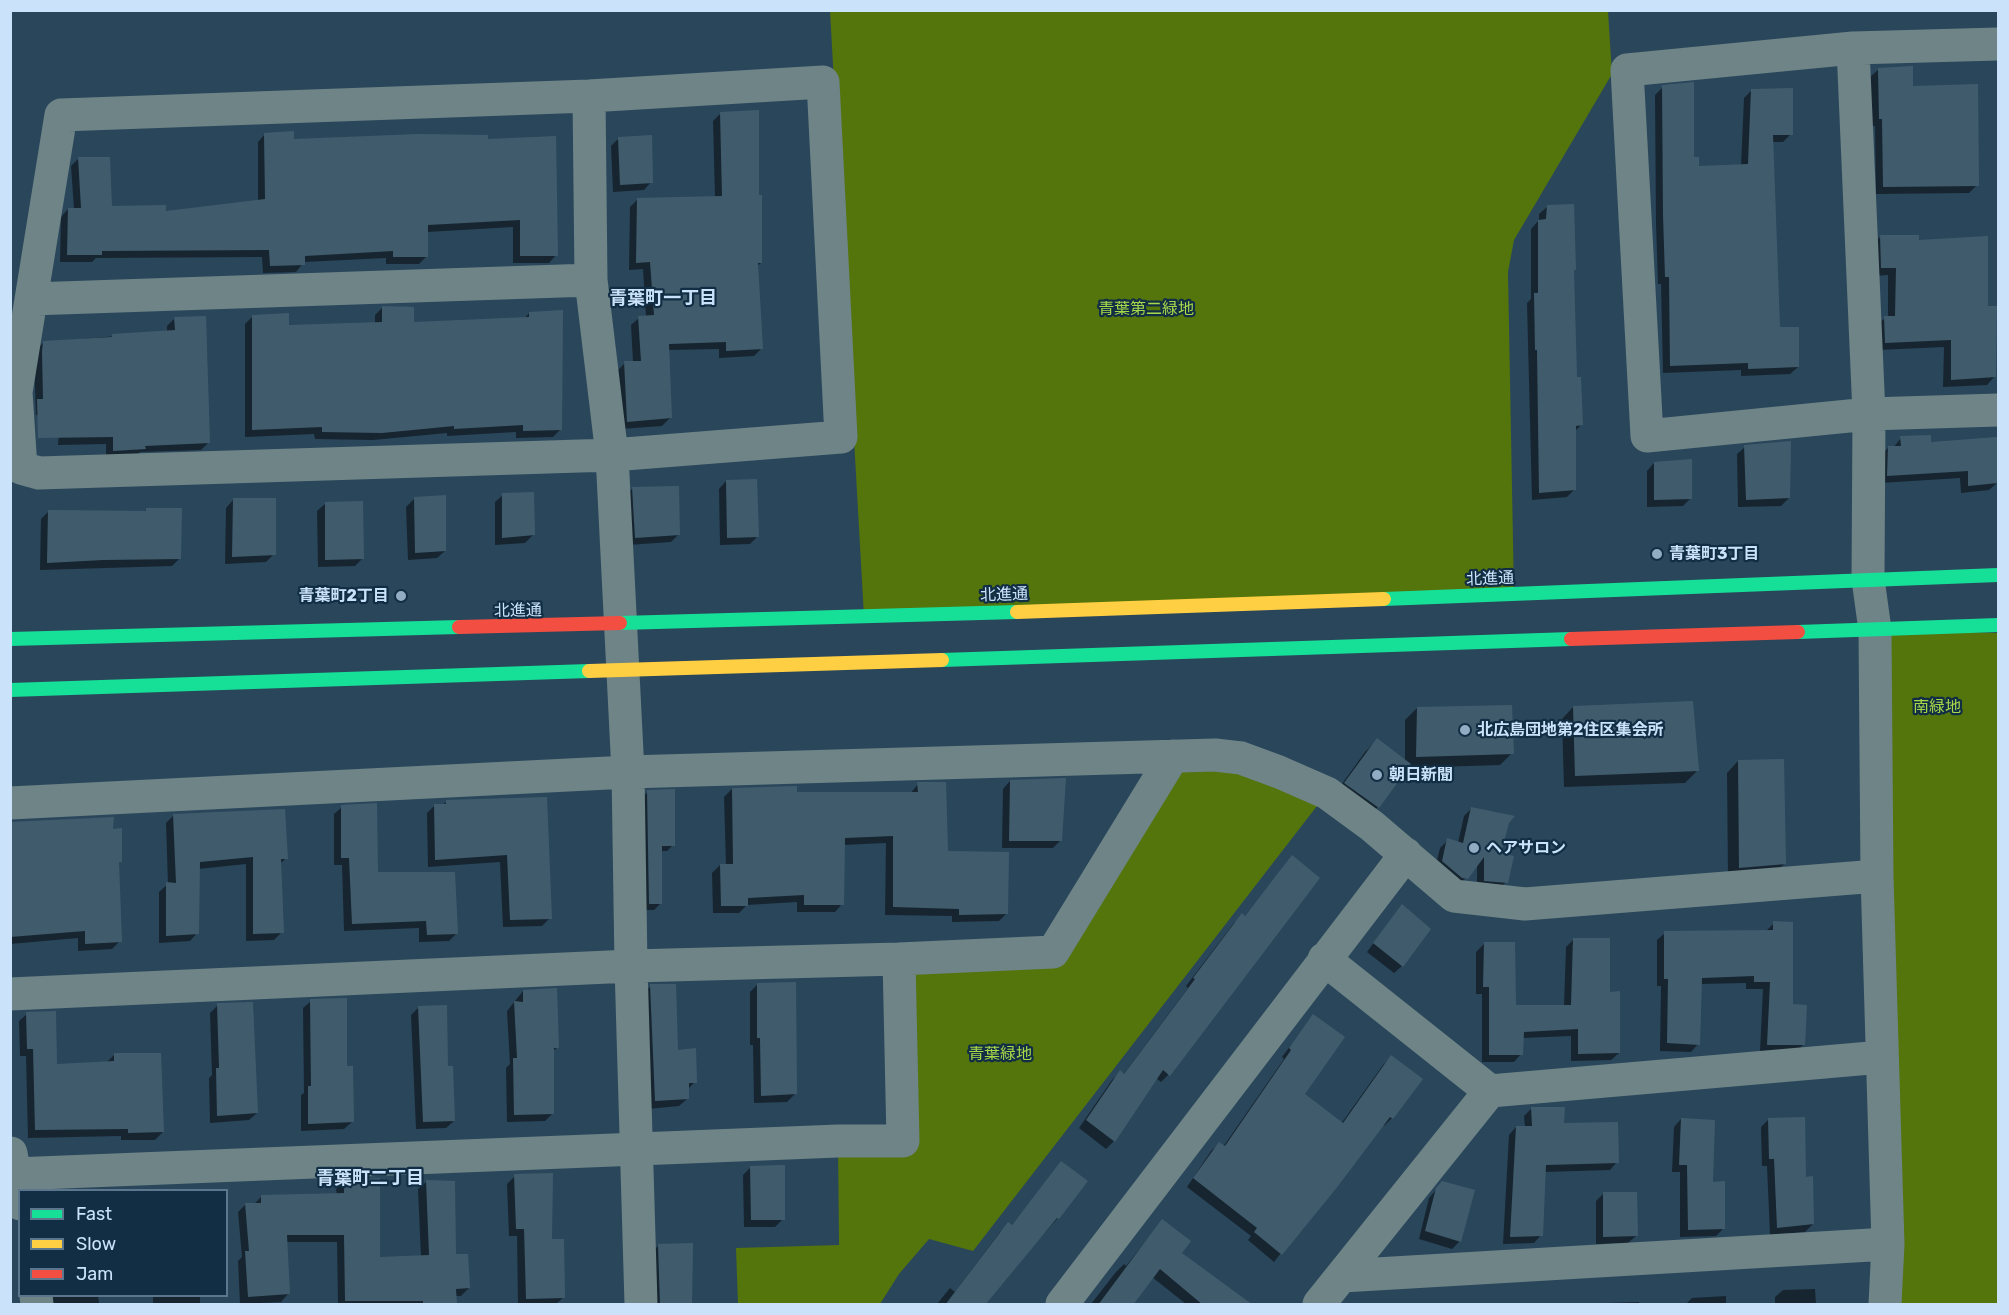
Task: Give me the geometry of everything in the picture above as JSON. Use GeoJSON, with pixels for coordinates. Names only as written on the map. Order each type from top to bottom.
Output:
{"type":"FeatureCollection","features":[{"type":"Feature","properties":{"kind":"street"},"geometry":{"type":"LineString","coordinates":[[1998,44],[1852,48],[1627,70],[1647,436],[1869,414],[1998,410]]}},
{"type":"Feature","properties":{"kind":"street"},"geometry":{"type":"LineString","coordinates":[[1852,48],[1869,414],[1868,579],[1875,630],[1877,876],[1888,1244],[1885,1305]]}},
{"type":"Feature","properties":{"kind":"street"},"geometry":{"type":"LineString","coordinates":[[823,82],[841,437],[612,456],[39,473],[21,468],[15,392],[61,115],[589,96],[823,82]]}},
{"type":"Feature","properties":{"kind":"street"},"geometry":{"type":"LineString","coordinates":[[589,96],[591,280],[612,456],[628,772],[641,1305]]}},
{"type":"Feature","properties":{"kind":"street"},"geometry":{"type":"LineString","coordinates":[[31,299],[591,280]]}},
{"type":"Feature","properties":{"kind":"street","name":"北進通"},"geometry":{"type":"LineString","coordinates":[[10,639],[621,624],[1514,595],[1998,575]]}},
{"type":"Feature","properties":{"kind":"street"},"geometry":{"type":"LineString","coordinates":[[10,690],[1998,625]]}},
{"type":"Feature","properties":{"kind":"street"},"geometry":{"type":"LineString","coordinates":[[10,803],[628,772],[1215,755],[1241,758],[1327,793],[1372,826],[1454,896],[1526,904],[1877,876]]}},
{"type":"Feature","properties":{"kind":"street"},"geometry":{"type":"LineString","coordinates":[[10,994],[631,966],[899,959],[1053,952],[1173,756]]}},
{"type":"Feature","properties":{"kind":"street"},"geometry":{"type":"LineString","coordinates":[[1062,1305],[1406,854]]}},
{"type":"Feature","properties":{"kind":"street"},"geometry":{"type":"LineString","coordinates":[[15,1177],[638,1149],[838,1141],[903,1141],[899,959]]}},
{"type":"Feature","properties":{"kind":"street"},"geometry":{"type":"LineString","coordinates":[[1324,959],[1490,1091],[1882,1057]]}},
{"type":"Feature","properties":{"kind":"street"},"geometry":{"type":"LineString","coordinates":[[1319,1305],[1490,1091]]}},
{"type":"Feature","properties":{"kind":"street"},"geometry":{"type":"LineString","coordinates":[[1342,1276],[1888,1244]]}},
{"type":"Feature","properties":{"kind":"green space","name":"青葉第二緑地"},"geometry":{"type":"Polygon","coordinates":[[[830,11],[1608,11],[1612,74],[1514,240],[1508,272],[1514,595],[864,617],[830,11]]]}},
{"type":"Feature","properties":{"kind":"green space","name":"南緑地"},"geometry":{"type":"Polygon","coordinates":[[[1875,630],[1998,633],[1998,1304],[1887,1304],[1875,630]]]}},
{"type":"Feature","properties":{"kind":"green space","name":"青葉緑地"},"geometry":{"type":"Polygon","coordinates":[[[1173,756],[1327,793],[973,1251],[929,1239],[899,1274],[880,1304],[738,1304],[736,1248],[839,1245],[838,1141],[886,1142],[899,959],[1053,952],[1173,756]]]}},
{"type":"Feature","properties":{"kind":"building"},"geometry":{"type":"Polygon","coordinates":[[[1913,66],[1913,86],[1978,84],[1979,186],[1883,187],[1882,119],[1879,119],[1878,68],[1913,66]]]}},
{"type":"Feature","properties":{"kind":"building"},"geometry":{"type":"Polygon","coordinates":[[[1694,82],[1694,157],[1699,157],[1699,166],[1748,164],[1751,89],[1793,88],[1793,135],[1773,135],[1780,327],[1799,327],[1799,367],[1748,369],[1748,363],[1670,366],[1669,277],[1665,277],[1663,215],[1662,85],[1694,82]]]}},
{"type":"Feature","properties":{"kind":"building"},"geometry":{"type":"Polygon","coordinates":[[[759,110],[762,263],[758,263],[763,349],[726,351],[726,342],[669,344],[672,418],[627,422],[624,361],[641,361],[638,316],[654,315],[650,262],[636,263],[637,198],[722,196],[720,112],[759,110]]]}},
{"type":"Feature","properties":{"kind":"building"},"geometry":{"type":"Polygon","coordinates":[[[294,131],[294,139],[419,134],[488,135],[488,139],[556,136],[558,256],[520,256],[520,220],[428,225],[428,257],[393,257],[393,251],[305,256],[305,265],[270,266],[269,250],[102,251],[102,255],[67,255],[68,208],[81,208],[78,157],[110,157],[112,206],[166,205],[166,211],[265,199],[264,133],[294,131]]]}},
{"type":"Feature","properties":{"kind":"building"},"geometry":{"type":"Polygon","coordinates":[[[652,135],[653,183],[620,185],[618,137],[652,135]]]}},
{"type":"Feature","properties":{"kind":"building"},"geometry":{"type":"Polygon","coordinates":[[[1574,204],[1577,377],[1581,377],[1583,425],[1576,426],[1576,490],[1539,493],[1534,293],[1538,293],[1538,220],[1546,219],[1547,205],[1574,204]]]}},
{"type":"Feature","properties":{"kind":"building"},"geometry":{"type":"Polygon","coordinates":[[[1880,235],[1919,235],[1919,240],[1988,236],[1988,306],[1997,306],[1996,377],[1951,380],[1951,340],[1885,343],[1884,316],[1895,316],[1896,268],[1881,268],[1880,235]]]}},
{"type":"Feature","properties":{"kind":"building"},"geometry":{"type":"Polygon","coordinates":[[[382,306],[414,307],[414,322],[529,317],[529,312],[563,310],[562,430],[523,431],[523,425],[454,429],[454,426],[382,433],[322,432],[322,427],[252,430],[252,315],[289,313],[289,325],[382,322],[382,306]]]}},
{"type":"Feature","properties":{"kind":"building"},"geometry":{"type":"Polygon","coordinates":[[[206,316],[210,443],[145,446],[146,449],[113,451],[113,437],[38,438],[37,399],[43,399],[43,341],[175,330],[174,317],[206,316]]]}},
{"type":"Feature","properties":{"kind":"building"},"geometry":{"type":"Polygon","coordinates":[[[1931,435],[1931,442],[1997,437],[1998,483],[1968,486],[1968,471],[1887,476],[1888,446],[1901,446],[1900,436],[1931,435]]]}},
{"type":"Feature","properties":{"kind":"building"},"geometry":{"type":"Polygon","coordinates":[[[1791,441],[1790,498],[1746,500],[1744,445],[1791,441]]]}},
{"type":"Feature","properties":{"kind":"building"},"geometry":{"type":"Polygon","coordinates":[[[1692,459],[1692,499],[1654,500],[1654,462],[1692,459]]]}},
{"type":"Feature","properties":{"kind":"building"},"geometry":{"type":"Polygon","coordinates":[[[757,479],[759,537],[727,538],[726,480],[757,479]]]}},
{"type":"Feature","properties":{"kind":"building"},"geometry":{"type":"Polygon","coordinates":[[[679,486],[680,535],[635,538],[632,487],[679,486]]]}},
{"type":"Feature","properties":{"kind":"building"},"geometry":{"type":"Polygon","coordinates":[[[534,492],[535,535],[502,538],[502,493],[534,492]]]}},
{"type":"Feature","properties":{"kind":"building"},"geometry":{"type":"Polygon","coordinates":[[[446,495],[446,551],[415,553],[414,497],[446,495]]]}},
{"type":"Feature","properties":{"kind":"building"},"geometry":{"type":"Polygon","coordinates":[[[233,498],[276,498],[276,555],[232,557],[233,498]]]}},
{"type":"Feature","properties":{"kind":"building"},"geometry":{"type":"Polygon","coordinates":[[[363,501],[364,559],[325,560],[325,502],[363,501]]]}},
{"type":"Feature","properties":{"kind":"building"},"geometry":{"type":"Polygon","coordinates":[[[146,508],[182,508],[181,559],[47,563],[48,510],[146,511],[146,508]]]}},
{"type":"Feature","properties":{"kind":"building"},"geometry":{"type":"Polygon","coordinates":[[[1693,701],[1699,771],[1575,776],[1573,706],[1693,701]]]}},
{"type":"Feature","properties":{"kind":"building","name":"北広島団地第2住区集会所"},"geometry":{"type":"Polygon","coordinates":[[[1512,705],[1514,754],[1416,757],[1417,707],[1512,705]]]}},
{"type":"Feature","properties":{"kind":"building"},"geometry":{"type":"Polygon","coordinates":[[[1377,738],[1411,764],[1379,808],[1344,783],[1377,738]]]}},
{"type":"Feature","properties":{"kind":"building"},"geometry":{"type":"Polygon","coordinates":[[[1784,759],[1786,864],[1739,868],[1738,760],[1784,759]]]}},
{"type":"Feature","properties":{"kind":"building"},"geometry":{"type":"Polygon","coordinates":[[[1066,778],[1062,841],[1009,841],[1010,780],[1066,778]]]}},
{"type":"Feature","properties":{"kind":"building"},"geometry":{"type":"Polygon","coordinates":[[[917,782],[946,782],[948,851],[1009,852],[1008,914],[959,915],[959,909],[893,907],[893,836],[845,838],[844,905],[804,905],[804,895],[748,898],[748,906],[721,906],[720,864],[733,864],[732,788],[797,786],[797,792],[918,792],[917,782]]]}},
{"type":"Feature","properties":{"kind":"building"},"geometry":{"type":"Polygon","coordinates":[[[675,789],[675,846],[662,846],[662,904],[649,904],[647,790],[675,789]]]}},
{"type":"Feature","properties":{"kind":"building"},"geometry":{"type":"Polygon","coordinates":[[[547,797],[552,919],[510,920],[507,855],[435,860],[434,804],[446,804],[446,800],[547,797]]]}},
{"type":"Feature","properties":{"kind":"building"},"geometry":{"type":"Polygon","coordinates":[[[377,803],[378,872],[455,872],[458,934],[427,935],[426,921],[352,924],[349,858],[341,858],[341,805],[377,803]]]}},
{"type":"Feature","properties":{"kind":"building","name":"ヘアサロン"},"geometry":{"type":"Polygon","coordinates":[[[1471,807],[1515,816],[1509,823],[1501,853],[1514,856],[1508,883],[1484,881],[1484,857],[1468,879],[1462,878],[1442,861],[1447,838],[1463,843],[1471,807]]]}},
{"type":"Feature","properties":{"kind":"building"},"geometry":{"type":"Polygon","coordinates":[[[285,809],[288,859],[281,859],[284,933],[253,934],[253,857],[200,862],[199,934],[166,936],[166,882],[176,883],[173,814],[285,809]]]}},
{"type":"Feature","properties":{"kind":"building"},"geometry":{"type":"Polygon","coordinates":[[[114,817],[113,829],[122,828],[122,862],[119,862],[122,942],[85,944],[85,931],[10,937],[10,822],[114,817]]]}},
{"type":"Feature","properties":{"kind":"building"},"geometry":{"type":"Polygon","coordinates":[[[1292,855],[1320,878],[1170,1076],[1163,1070],[1115,1142],[1086,1120],[1120,1070],[1124,1074],[1242,913],[1245,916],[1292,855]]]}},
{"type":"Feature","properties":{"kind":"building"},"geometry":{"type":"Polygon","coordinates":[[[1402,904],[1431,929],[1403,967],[1373,943],[1402,904]]]}},
{"type":"Feature","properties":{"kind":"building"},"geometry":{"type":"Polygon","coordinates":[[[1773,921],[1793,922],[1793,1004],[1807,1005],[1805,1045],[1767,1045],[1770,982],[1754,982],[1754,976],[1702,978],[1700,1045],[1667,1043],[1668,979],[1664,979],[1664,931],[1773,930],[1773,921]]]}},
{"type":"Feature","properties":{"kind":"building"},"geometry":{"type":"Polygon","coordinates":[[[1573,938],[1610,938],[1610,992],[1620,991],[1620,1053],[1578,1054],[1578,1029],[1524,1032],[1523,1055],[1489,1055],[1489,987],[1483,987],[1484,942],[1515,942],[1516,1005],[1571,1005],[1573,938]]]}},
{"type":"Feature","properties":{"kind":"building"},"geometry":{"type":"Polygon","coordinates":[[[796,982],[797,1094],[761,1096],[760,1038],[757,1038],[757,983],[796,982]]]}},
{"type":"Feature","properties":{"kind":"building"},"geometry":{"type":"Polygon","coordinates":[[[650,984],[676,984],[678,1050],[696,1048],[697,1083],[689,1083],[689,1099],[655,1101],[650,984]]]}},
{"type":"Feature","properties":{"kind":"building"},"geometry":{"type":"Polygon","coordinates":[[[557,988],[559,1048],[554,1048],[554,1114],[514,1115],[513,1058],[517,1058],[514,1001],[523,1002],[523,990],[557,988]]]}},
{"type":"Feature","properties":{"kind":"building"},"geometry":{"type":"Polygon","coordinates":[[[347,998],[347,1066],[353,1066],[354,1122],[308,1124],[308,1086],[311,1086],[310,999],[347,998]]]}},
{"type":"Feature","properties":{"kind":"building"},"geometry":{"type":"Polygon","coordinates":[[[253,1002],[258,1113],[217,1116],[216,1068],[219,1068],[217,1003],[253,1002]]]}},
{"type":"Feature","properties":{"kind":"building"},"geometry":{"type":"Polygon","coordinates":[[[447,1005],[448,1066],[453,1066],[455,1121],[423,1122],[418,1006],[447,1005]]]}},
{"type":"Feature","properties":{"kind":"building"},"geometry":{"type":"Polygon","coordinates":[[[56,1011],[57,1064],[114,1061],[114,1053],[161,1053],[164,1132],[128,1133],[128,1129],[35,1130],[33,1049],[27,1049],[26,1012],[56,1011]]]}},
{"type":"Feature","properties":{"kind":"building"},"geometry":{"type":"Polygon","coordinates":[[[1313,1014],[1345,1037],[1305,1094],[1343,1123],[1391,1055],[1423,1079],[1393,1119],[1390,1117],[1282,1255],[1254,1232],[1257,1228],[1193,1178],[1219,1142],[1225,1146],[1313,1014]]]}},
{"type":"Feature","properties":{"kind":"building"},"geometry":{"type":"Polygon","coordinates":[[[1531,1107],[1565,1107],[1564,1123],[1618,1122],[1619,1163],[1546,1165],[1543,1236],[1510,1237],[1516,1126],[1532,1126],[1531,1107]]]}},
{"type":"Feature","properties":{"kind":"building"},"geometry":{"type":"Polygon","coordinates":[[[1805,1117],[1806,1177],[1813,1176],[1814,1224],[1777,1228],[1774,1159],[1769,1159],[1768,1118],[1805,1117]]]}},
{"type":"Feature","properties":{"kind":"building"},"geometry":{"type":"Polygon","coordinates":[[[1681,1118],[1715,1120],[1713,1182],[1725,1181],[1725,1229],[1688,1230],[1687,1165],[1679,1165],[1681,1118]]]}},
{"type":"Feature","properties":{"kind":"building"},"geometry":{"type":"Polygon","coordinates":[[[1061,1161],[1088,1181],[1059,1219],[1057,1218],[985,1305],[945,1305],[1008,1222],[1012,1225],[1061,1161]]]}},
{"type":"Feature","properties":{"kind":"building"},"geometry":{"type":"Polygon","coordinates":[[[785,1165],[785,1220],[751,1220],[750,1166],[785,1165]]]}},
{"type":"Feature","properties":{"kind":"building"},"geometry":{"type":"Polygon","coordinates":[[[553,1173],[552,1239],[564,1239],[565,1298],[526,1299],[524,1229],[516,1229],[514,1174],[553,1173]]]}},
{"type":"Feature","properties":{"kind":"building"},"geometry":{"type":"Polygon","coordinates":[[[380,1178],[380,1257],[429,1255],[426,1180],[455,1181],[456,1254],[468,1254],[470,1288],[456,1289],[457,1304],[423,1304],[423,1301],[345,1301],[344,1235],[287,1235],[290,1294],[248,1297],[245,1251],[249,1251],[245,1203],[261,1203],[261,1195],[344,1193],[344,1180],[380,1178]]]}},
{"type":"Feature","properties":{"kind":"building"},"geometry":{"type":"Polygon","coordinates":[[[1442,1181],[1475,1190],[1461,1242],[1425,1231],[1436,1188],[1442,1181]]]}},
{"type":"Feature","properties":{"kind":"building"},"geometry":{"type":"Polygon","coordinates":[[[1603,1192],[1637,1192],[1638,1236],[1603,1237],[1603,1192]]]}},
{"type":"Feature","properties":{"kind":"building"},"geometry":{"type":"Polygon","coordinates":[[[1162,1219],[1191,1241],[1182,1253],[1253,1305],[1203,1305],[1160,1269],[1133,1305],[1098,1305],[1162,1219]]]}},
{"type":"Feature","properties":{"kind":"building"},"geometry":{"type":"Polygon","coordinates":[[[693,1243],[692,1305],[660,1305],[658,1244],[693,1243]]]}},
{"type":"Feature","properties":{"kind":"traffic: fast"},"geometry":{"type":"LineString","coordinates":[[1384,599],[1998,575]]}},
{"type":"Feature","properties":{"kind":"traffic: fast"},"geometry":{"type":"LineString","coordinates":[[620,623],[1017,612]]}},
{"type":"Feature","properties":{"kind":"traffic: fast"},"geometry":{"type":"LineString","coordinates":[[1798,632],[1998,625]]}},
{"type":"Feature","properties":{"kind":"traffic: fast"},"geometry":{"type":"LineString","coordinates":[[10,639],[459,627]]}},
{"type":"Feature","properties":{"kind":"traffic: fast"},"geometry":{"type":"LineString","coordinates":[[942,660],[1571,639]]}},
{"type":"Feature","properties":{"kind":"traffic: fast"},"geometry":{"type":"LineString","coordinates":[[10,690],[589,671]]}},
{"type":"Feature","properties":{"kind":"traffic: slow"},"geometry":{"type":"LineString","coordinates":[[1017,612],[1384,599]]}},
{"type":"Feature","properties":{"kind":"traffic: slow"},"geometry":{"type":"LineString","coordinates":[[589,671],[942,660]]}},
{"type":"Feature","properties":{"kind":"traffic: jam"},"geometry":{"type":"LineString","coordinates":[[459,627],[620,623]]}},
{"type":"Feature","properties":{"kind":"traffic: jam"},"geometry":{"type":"LineString","coordinates":[[1571,639],[1798,632]]}},
{"type":"Feature","properties":{"kind":"place","name":"青葉町3丁目"},"geometry":{"type":"Point","coordinates":[1657,554]}},
{"type":"Feature","properties":{"kind":"place","name":"青葉町2丁目"},"geometry":{"type":"Point","coordinates":[401,596]}},
{"type":"Feature","properties":{"kind":"place","name":"北広島団地第2住区集会所"},"geometry":{"type":"Point","coordinates":[1465,730]}},
{"type":"Feature","properties":{"kind":"place","name":"朝日新聞"},"geometry":{"type":"Point","coordinates":[1377,775]}},
{"type":"Feature","properties":{"kind":"place","name":"ヘアサロン"},"geometry":{"type":"Point","coordinates":[1474,848]}},
{"type":"Feature","properties":{"kind":"district","name":"青葉町一丁目"},"geometry":{"type":"Point","coordinates":[663,299]}},
{"type":"Feature","properties":{"kind":"district","name":"青葉町二丁目"},"geometry":{"type":"Point","coordinates":[370,1179]}}]}
